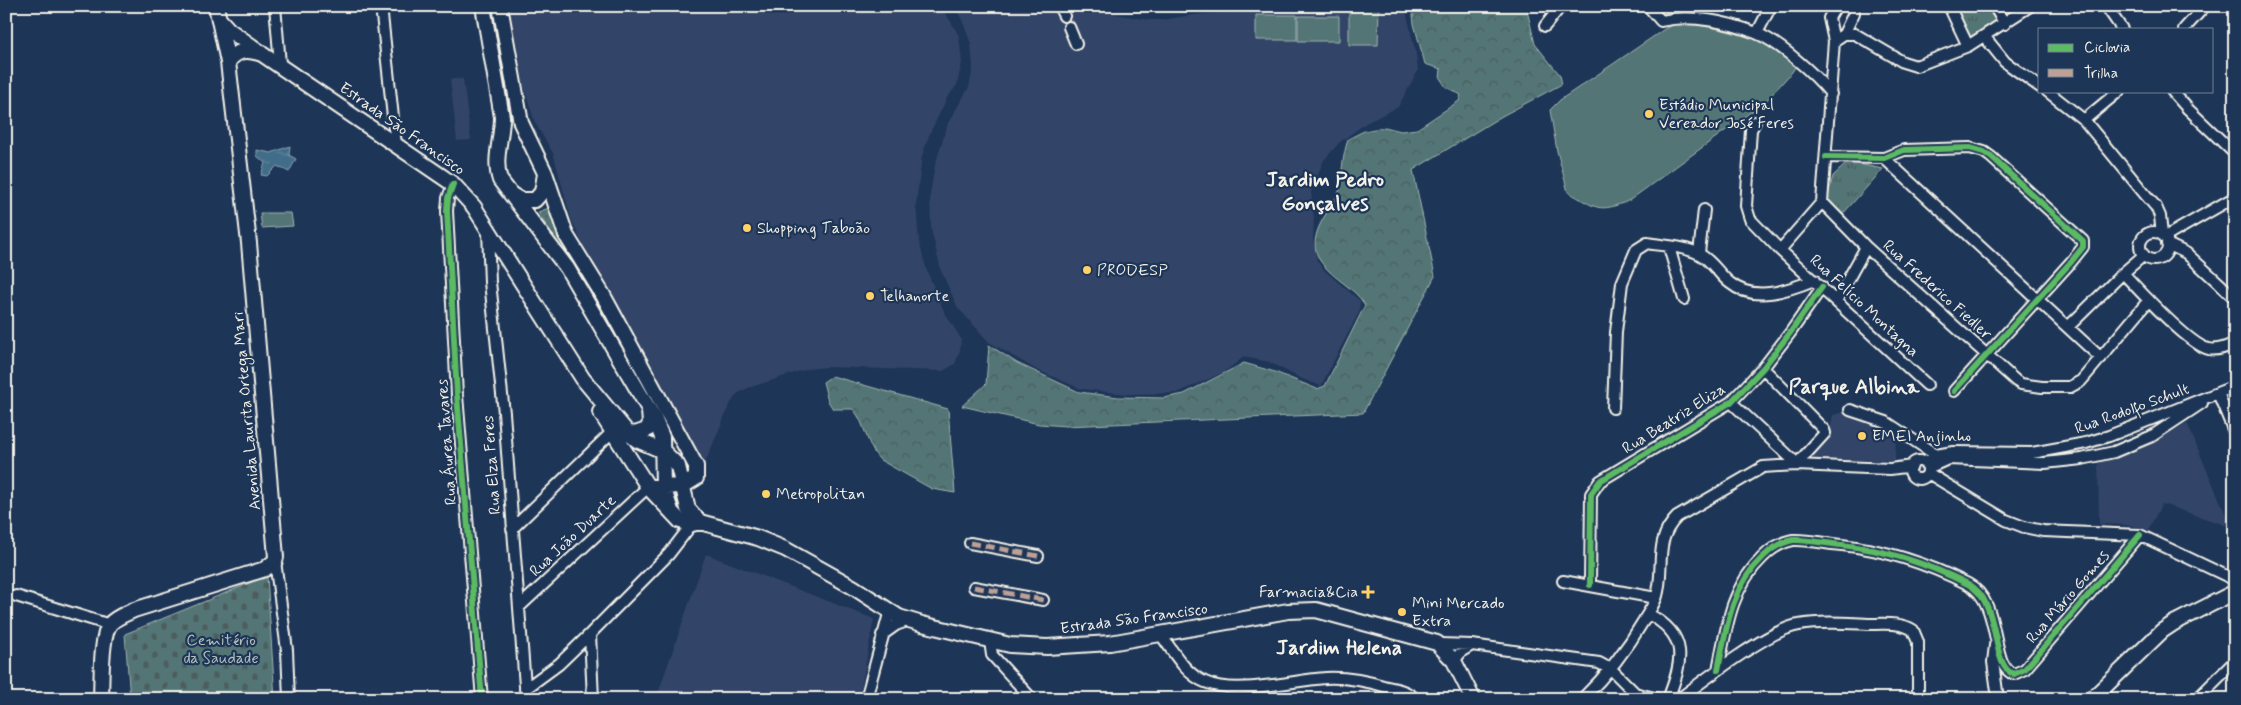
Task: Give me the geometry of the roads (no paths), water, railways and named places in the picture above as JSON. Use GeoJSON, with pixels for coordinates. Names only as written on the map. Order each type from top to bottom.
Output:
{"type":"FeatureCollection","features":[{"type":"Feature","properties":{"kind":"main road"},"geometry":{"type":"LineString","coordinates":[[483,6],[502,117],[497,169],[500,180],[567,268],[659,428],[663,451],[663,486],[671,511]]}},
{"type":"Feature","properties":{"kind":"main road"},"geometry":{"type":"LineString","coordinates":[[500,6],[521,123],[545,173],[566,235],[603,294],[680,437],[694,459],[698,474],[696,478],[683,486],[648,487]]}},
{"type":"Feature","properties":{"kind":"main road","name":"Estrada São Francisco"},"geometry":{"type":"LineString","coordinates":[[217,11],[229,30],[453,184],[474,207],[583,379],[620,432],[648,487],[680,521],[695,521],[758,538],[785,548],[910,620],[1010,645],[1073,647],[1161,635],[1288,611],[1316,610],[1391,629],[1440,644]]}},
{"type":"Feature","properties":{"kind":"main road","name":"Avenida Laurita Ortega Mari"},"geometry":{"type":"LineString","coordinates":[[217,11],[227,55],[249,243],[277,544],[275,561]]}},
{"type":"Feature","properties":{"kind":"main road"},"geometry":{"type":"LineString","coordinates":[[227,55],[232,44],[248,42]]}},
{"type":"Feature","properties":{"kind":"main road","name":"Estrada São Francisco"},"geometry":{"type":"LineString","coordinates":[[227,55],[247,50],[262,54]]}},
{"type":"Feature","properties":{"kind":"main road"},"geometry":{"type":"LineString","coordinates":[[511,195],[520,200],[535,200],[542,192],[545,173]]}},
{"type":"Feature","properties":{"kind":"main road"},"geometry":{"type":"LineString","coordinates":[[620,432],[635,434],[647,430],[650,423],[649,410]]}},
{"type":"Feature","properties":{"kind":"main road","name":"Estrada São Francisco"},"geometry":{"type":"LineString","coordinates":[[620,432],[663,451],[678,466],[685,501],[695,521]]}},
{"type":"Feature","properties":{"kind":"main road"},"geometry":{"type":"LineString","coordinates":[[101,699],[105,638],[110,625],[117,618],[134,610],[265,569],[275,561]]}},
{"type":"Feature","properties":{"kind":"main road"},"geometry":{"type":"LineString","coordinates":[[2092,699],[2162,631],[2235,592]]}},
{"type":"Feature","properties":{"kind":"main road"},"geometry":{"type":"LineString","coordinates":[[1440,644],[1454,661],[1473,699]]}},
{"type":"Feature","properties":{"kind":"street"},"geometry":{"type":"LineString","coordinates":[[274,6],[280,64]]}},
{"type":"Feature","properties":{"kind":"street"},"geometry":{"type":"LineString","coordinates":[[382,6],[396,145]]}},
{"type":"Feature","properties":{"kind":"street"},"geometry":{"type":"LineString","coordinates":[[1545,26],[1561,6]]}},
{"type":"Feature","properties":{"kind":"street"},"geometry":{"type":"LineString","coordinates":[[1648,6],[1661,21],[1688,18],[1725,24],[1758,33],[1791,56],[1822,83],[1831,94]]}},
{"type":"Feature","properties":{"kind":"street"},"geometry":{"type":"LineString","coordinates":[[1758,33],[1771,6]]}},
{"type":"Feature","properties":{"kind":"street"},"geometry":{"type":"LineString","coordinates":[[1780,250],[1822,202],[1834,41],[1829,18],[1836,6]]}},
{"type":"Feature","properties":{"kind":"street"},"geometry":{"type":"LineString","coordinates":[[1834,41],[1844,34],[1854,13],[1852,6]]}},
{"type":"Feature","properties":{"kind":"street"},"geometry":{"type":"LineString","coordinates":[[1949,6],[1968,46]]}},
{"type":"Feature","properties":{"kind":"street"},"geometry":{"type":"LineString","coordinates":[[1994,6],[2005,24]]}},
{"type":"Feature","properties":{"kind":"street"},"geometry":{"type":"LineString","coordinates":[[1844,34],[1855,34],[1903,62],[1916,66],[1968,46],[2005,24],[2030,6]]}},
{"type":"Feature","properties":{"kind":"street"},"geometry":{"type":"LineString","coordinates":[[2106,6],[2121,28]]}},
{"type":"Feature","properties":{"kind":"street"},"geometry":{"type":"LineString","coordinates":[[2185,28],[2205,6]]}},
{"type":"Feature","properties":{"kind":"street"},"geometry":{"type":"LineString","coordinates":[[1069,27],[1076,44]]}},
{"type":"Feature","properties":{"kind":"street"},"geometry":{"type":"LineString","coordinates":[[1984,36],[2005,62],[2038,86]]}},
{"type":"Feature","properties":{"kind":"street"},"geometry":{"type":"LineString","coordinates":[[2048,92],[2084,120],[2156,207],[2160,216],[2165,238],[2166,251],[2162,257],[2150,259],[2144,255],[2140,247],[2144,235],[2153,232],[2165,238],[2186,253],[2235,298]]}},
{"type":"Feature","properties":{"kind":"street"},"geometry":{"type":"LineString","coordinates":[[2084,120],[2118,92]]}},
{"type":"Feature","properties":{"kind":"street"},"geometry":{"type":"LineString","coordinates":[[2173,92],[2235,154]]}},
{"type":"Feature","properties":{"kind":"street","name":"Rua Felício Montagna"},"geometry":{"type":"LineString","coordinates":[[1755,122],[1751,130],[1747,212],[1750,219],[1780,250],[1927,384]]}},
{"type":"Feature","properties":{"kind":"street"},"geometry":{"type":"LineString","coordinates":[[1826,157],[1884,158],[1904,150],[1970,148],[1984,152],[2083,241],[2083,247],[2080,252],[1954,391]]}},
{"type":"Feature","properties":{"kind":"street"},"geometry":{"type":"LineString","coordinates":[[1884,158],[2101,358],[2149,300]]}},
{"type":"Feature","properties":{"kind":"street","name":"Rua Áurea Tavares"},"geometry":{"type":"LineString","coordinates":[[453,184],[448,198],[447,211],[457,395],[482,699]]}},
{"type":"Feature","properties":{"kind":"street"},"geometry":{"type":"LineString","coordinates":[[2165,238],[2235,197]]}},
{"type":"Feature","properties":{"kind":"street","name":"Rua Frederico Fiedler"},"geometry":{"type":"LineString","coordinates":[[1822,202],[1866,247],[2021,384],[2042,387],[2070,387],[2081,381],[2101,358]]}},
{"type":"Feature","properties":{"kind":"street"},"geometry":{"type":"LineString","coordinates":[[1699,254],[1704,210]]}},
{"type":"Feature","properties":{"kind":"street","name":"Rua Elza Feres"},"geometry":{"type":"LineString","coordinates":[[488,229],[490,282],[504,412],[526,694]]}},
{"type":"Feature","properties":{"kind":"street"},"geometry":{"type":"LineString","coordinates":[[1613,408],[1616,332],[1622,283],[1636,250],[1646,243],[1699,254],[1730,283],[1742,291],[1756,294],[1771,293],[1818,283]]}},
{"type":"Feature","properties":{"kind":"street"},"geometry":{"type":"LineString","coordinates":[[1670,247],[1684,299]]}},
{"type":"Feature","properties":{"kind":"street"},"geometry":{"type":"LineString","coordinates":[[1836,300],[1866,247]]}},
{"type":"Feature","properties":{"kind":"street"},"geometry":{"type":"LineString","coordinates":[[2068,327],[2122,273],[2144,255]]}},
{"type":"Feature","properties":{"kind":"street"},"geometry":{"type":"LineString","coordinates":[[2122,273],[2202,347],[2217,350],[2235,343]]}},
{"type":"Feature","properties":{"kind":"street","name":"Rua Beatriz Eliza"},"geometry":{"type":"LineString","coordinates":[[1590,585],[1590,503],[1594,487],[1600,481],[1731,402],[1763,368],[1790,333],[1818,283]]}},
{"type":"Feature","properties":{"kind":"street"},"geometry":{"type":"LineString","coordinates":[[1763,368],[1824,430],[1825,433],[1796,466]]}},
{"type":"Feature","properties":{"kind":"street"},"geometry":{"type":"LineString","coordinates":[[2207,399],[2235,386]]}},
{"type":"Feature","properties":{"kind":"street"},"geometry":{"type":"LineString","coordinates":[[2218,393],[2235,434]]}},
{"type":"Feature","properties":{"kind":"street","name":"Rua Rodolfo Schult"},"geometry":{"type":"LineString","coordinates":[[1927,468],[1936,455],[1968,451],[2032,453],[2065,448],[2109,436],[2188,403],[2207,399]]}},
{"type":"Feature","properties":{"kind":"street","name":"Rua Rodolfo Schult"},"geometry":{"type":"LineString","coordinates":[[1927,468],[1948,459],[2045,464],[2114,452],[2157,432],[2207,399]]}},
{"type":"Feature","properties":{"kind":"street"},"geometry":{"type":"LineString","coordinates":[[1731,402],[1793,460],[1796,466]]}},
{"type":"Feature","properties":{"kind":"street"},"geometry":{"type":"LineString","coordinates":[[1850,410],[1886,422],[1936,455]]}},
{"type":"Feature","properties":{"kind":"street"},"geometry":{"type":"LineString","coordinates":[[2154,418],[2157,424],[2157,432]]}},
{"type":"Feature","properties":{"kind":"street"},"geometry":{"type":"LineString","coordinates":[[512,529],[620,432]]}},
{"type":"Feature","properties":{"kind":"street"},"geometry":{"type":"LineString","coordinates":[[1582,699],[1612,670],[1648,614],[1656,598],[1662,543],[1670,524],[1677,517],[1699,503],[1763,467],[1774,458],[1780,448]]}},
{"type":"Feature","properties":{"kind":"street"},"geometry":{"type":"LineString","coordinates":[[2065,448],[2070,461]]}},
{"type":"Feature","properties":{"kind":"street"},"geometry":{"type":"LineString","coordinates":[[1763,467],[1796,466],[1890,469],[1912,466],[1919,462],[2006,520],[2024,527],[2043,531],[2140,534],[2235,580]]}},
{"type":"Feature","properties":{"kind":"street"},"geometry":{"type":"LineString","coordinates":[[1912,466],[1911,472],[1914,477]]}},
{"type":"Feature","properties":{"kind":"street"},"geometry":{"type":"LineString","coordinates":[[1890,469],[1922,479],[1927,468]]}},
{"type":"Feature","properties":{"kind":"street","name":"Rua João Duarte"},"geometry":{"type":"LineString","coordinates":[[519,607],[648,487]]}},
{"type":"Feature","properties":{"kind":"street"},"geometry":{"type":"LineString","coordinates":[[526,694],[590,634],[669,554],[695,521]]}},
{"type":"Feature","properties":{"kind":"street","name":"Rua Mário Gomes"},"geometry":{"type":"LineString","coordinates":[[1996,642],[2002,662],[2010,673],[2014,674],[2025,668],[2140,534]]}},
{"type":"Feature","properties":{"kind":"street"},"geometry":{"type":"LineString","coordinates":[[1718,670],[1727,620],[1735,598],[1746,577],[1768,552],[1793,540],[1874,549],[1908,559],[1970,585],[1987,604],[1994,626],[1996,642],[1993,662],[1998,699]]}},
{"type":"Feature","properties":{"kind":"street"},"geometry":{"type":"LineString","coordinates":[[970,543],[1038,556]]}},
{"type":"Feature","properties":{"kind":"street"},"geometry":{"type":"LineString","coordinates":[[275,561],[287,650],[289,699]]}},
{"type":"Feature","properties":{"kind":"street"},"geometry":{"type":"LineString","coordinates":[[1563,581],[1656,598]]}},
{"type":"Feature","properties":{"kind":"street"},"geometry":{"type":"LineString","coordinates":[[974,587],[1043,600]]}},
{"type":"Feature","properties":{"kind":"street"},"geometry":{"type":"LineString","coordinates":[[16,596],[110,625]]}},
{"type":"Feature","properties":{"kind":"street"},"geometry":{"type":"LineString","coordinates":[[866,699],[890,610]]}},
{"type":"Feature","properties":{"kind":"street"},"geometry":{"type":"LineString","coordinates":[[1648,614],[1660,620],[1674,634],[1681,653],[1680,666],[1668,699]]}},
{"type":"Feature","properties":{"kind":"street"},"geometry":{"type":"LineString","coordinates":[[882,636],[896,625],[910,620]]}},
{"type":"Feature","properties":{"kind":"street"},"geometry":{"type":"LineString","coordinates":[[1679,699],[1718,670],[1784,629],[1799,625],[1903,625],[1913,630],[1917,635],[1918,699]]}},
{"type":"Feature","properties":{"kind":"street"},"geometry":{"type":"LineString","coordinates":[[590,634],[593,699]]}},
{"type":"Feature","properties":{"kind":"street"},"geometry":{"type":"LineString","coordinates":[[965,635],[994,658],[1032,699]]}},
{"type":"Feature","properties":{"kind":"street"},"geometry":{"type":"LineString","coordinates":[[1161,635],[1185,667],[1206,683],[1236,687],[1262,687],[1327,678],[1348,679],[1402,690],[1415,699]]}},
{"type":"Feature","properties":{"kind":"street"},"geometry":{"type":"LineString","coordinates":[[990,641],[994,658]]}},
{"type":"Feature","properties":{"kind":"street"},"geometry":{"type":"LineString","coordinates":[[1440,644],[1472,645],[1599,663],[1612,670],[1635,693],[1658,699]]}},
{"type":"Feature","properties":{"kind":"street"},"geometry":{"type":"LineString","coordinates":[[994,658],[1003,648],[1010,645]]}},
{"type":"Feature","properties":{"kind":"street"},"geometry":{"type":"LineString","coordinates":[[1454,661],[1462,651],[1472,645]]}},
{"type":"Feature","properties":{"kind":"street"},"geometry":{"type":"LineString","coordinates":[[2197,699],[2235,661]]}},
{"type":"Feature","properties":{"kind":"water"},"geometry":{"type":"Polygon","coordinates":[[[290,146],[289,155],[296,159],[289,172],[277,166],[267,176],[261,175],[265,163],[257,156],[257,150],[271,153],[290,146]]]}},
{"type":"Feature","properties":{"kind":"place","name":"Estádio Municipal Vereador José Feres"},"geometry":{"type":"Point","coordinates":[1649,114]}},
{"type":"Feature","properties":{"kind":"place","name":"Shopping Taboão"},"geometry":{"type":"Point","coordinates":[747,228]}},
{"type":"Feature","properties":{"kind":"place","name":"PRODESP"},"geometry":{"type":"Point","coordinates":[1087,270]}},
{"type":"Feature","properties":{"kind":"place","name":"Telhanorte"},"geometry":{"type":"Point","coordinates":[870,296]}},
{"type":"Feature","properties":{"kind":"place","name":"EMEI Anjinho"},"geometry":{"type":"Point","coordinates":[1862,436]}},
{"type":"Feature","properties":{"kind":"place","name":"Metropolitan"},"geometry":{"type":"Point","coordinates":[766,494]}},
{"type":"Feature","properties":{"kind":"place","name":"Farmacia&Cia"},"geometry":{"type":"Point","coordinates":[1368,592]}},
{"type":"Feature","properties":{"kind":"place","name":"Mini Mercado Extra"},"geometry":{"type":"Point","coordinates":[1402,612]}},
{"type":"Feature","properties":{"kind":"district","name":"Jardim Pedro Gonçalves"},"geometry":{"type":"Point","coordinates":[1325,192]}},
{"type":"Feature","properties":{"kind":"district","name":"Parque Albina"},"geometry":{"type":"Point","coordinates":[1854,387]}},
{"type":"Feature","properties":{"kind":"district","name":"Jardim Helena"},"geometry":{"type":"Point","coordinates":[1339,648]}},
{"type":"Feature","properties":{"kind":"park label","name":"Cemitério da Saudade"},"geometry":{"type":"Point","coordinates":[221,649]}}]}
